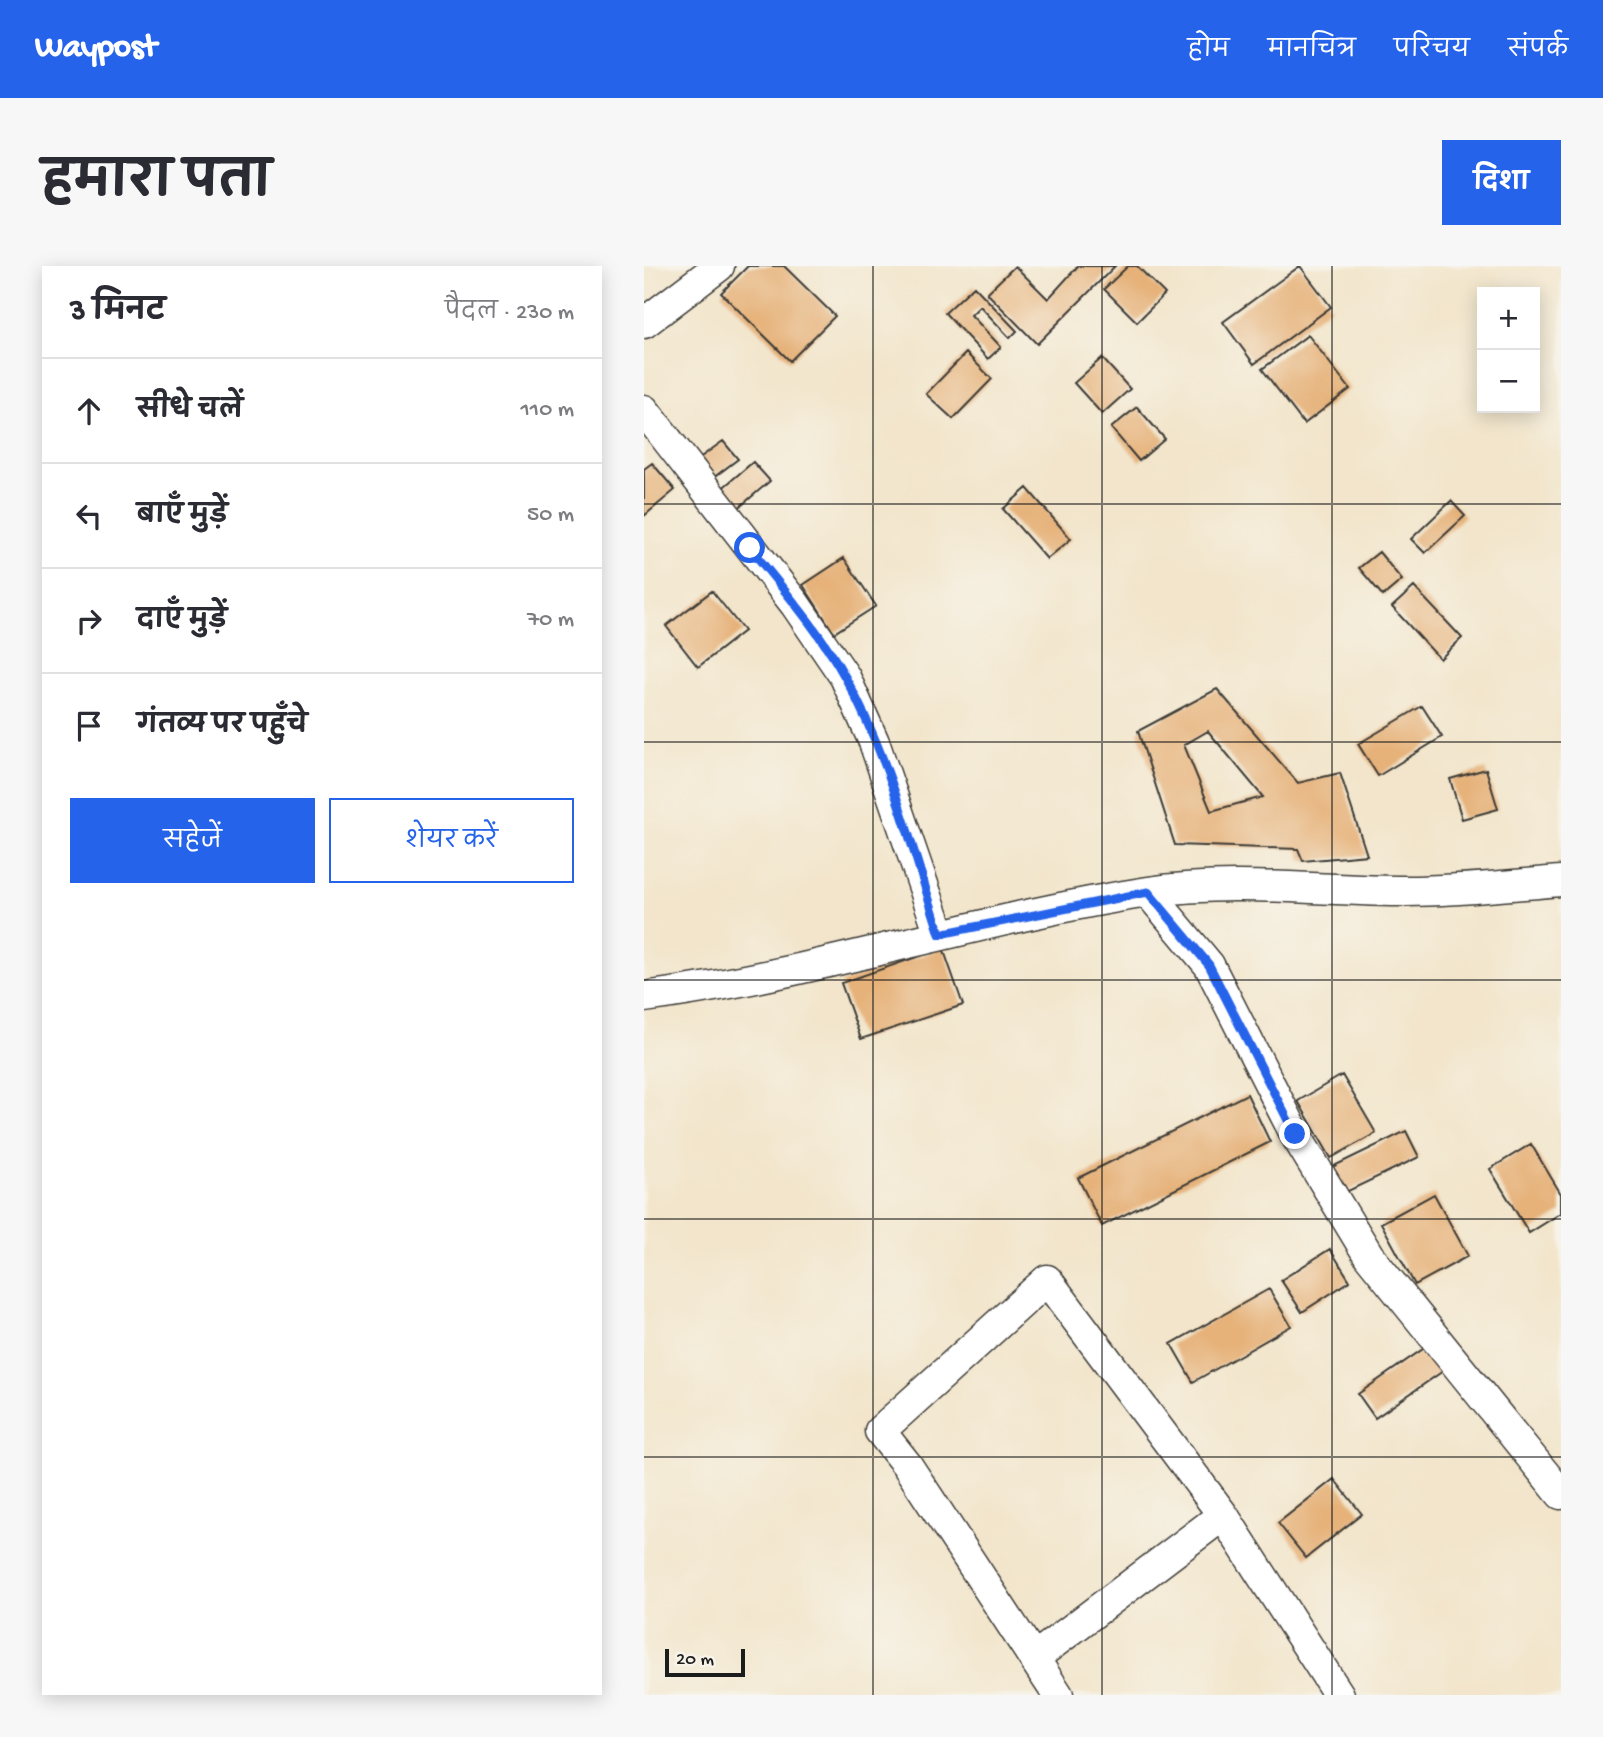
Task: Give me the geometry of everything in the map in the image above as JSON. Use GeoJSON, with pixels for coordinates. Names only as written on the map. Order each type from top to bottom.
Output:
{"type":"FeatureCollection","features":[{"type":"Feature","properties":{"kind":"street"},"geometry":{"type":"LineString","coordinates":[[644,323],[719,266]]}},
{"type":"Feature","properties":{"kind":"street"},"geometry":{"type":"LineString","coordinates":[[644,410],[795,604],[845,677],[874,742],[940,934]]}},
{"type":"Feature","properties":{"kind":"street"},"geometry":{"type":"LineString","coordinates":[[644,997],[809,967],[940,934],[1148,892],[1205,886],[1408,891],[1561,881]]}},
{"type":"Feature","properties":{"kind":"street"},"geometry":{"type":"LineString","coordinates":[[1148,892],[1209,965],[1295,1134],[1369,1256],[1561,1494]]}},
{"type":"Feature","properties":{"kind":"street"},"geometry":{"type":"LineString","coordinates":[[1058,1695],[907,1465],[880,1431],[1047,1280],[1223,1514],[1339,1695]]}},
{"type":"Feature","properties":{"kind":"street"},"geometry":{"type":"LineString","coordinates":[[1034,1658],[1223,1514]]}},
{"type":"Feature","properties":{"kind":"building"},"geometry":{"type":"Polygon","coordinates":[[[748,266],[784,266],[835,316],[790,361],[721,293],[748,266]]]}},
{"type":"Feature","properties":{"kind":"building"},"geometry":{"type":"Polygon","coordinates":[[[1015,266],[1048,299],[1078,266],[1115,266],[1037,344],[987,293],[1015,266]]]}},
{"type":"Feature","properties":{"kind":"building"},"geometry":{"type":"Polygon","coordinates":[[[1128,266],[1137,266],[1165,294],[1137,322],[1104,289],[1128,266]]]}},
{"type":"Feature","properties":{"kind":"building"},"geometry":{"type":"Polygon","coordinates":[[[1300,266],[1331,307],[1254,364],[1223,322],[1300,266]]]}},
{"type":"Feature","properties":{"kind":"building"},"geometry":{"type":"Polygon","coordinates":[[[974,286],[1017,331],[1010,338],[980,306],[971,315],[1001,347],[988,359],[945,313],[974,286]]]}},
{"type":"Feature","properties":{"kind":"building"},"geometry":{"type":"Polygon","coordinates":[[[1308,335],[1350,389],[1304,424],[1262,369],[1308,335]]]}},
{"type":"Feature","properties":{"kind":"building"},"geometry":{"type":"Polygon","coordinates":[[[966,353],[992,379],[953,419],[926,394],[966,353]]]}},
{"type":"Feature","properties":{"kind":"building"},"geometry":{"type":"Polygon","coordinates":[[[1102,358],[1130,389],[1102,414],[1074,383],[1102,358]]]}},
{"type":"Feature","properties":{"kind":"building"},"geometry":{"type":"Polygon","coordinates":[[[1137,407],[1165,439],[1139,461],[1111,428],[1137,407]]]}},
{"type":"Feature","properties":{"kind":"building"},"geometry":{"type":"Polygon","coordinates":[[[723,441],[738,459],[709,481],[694,462],[723,441]]]}},
{"type":"Feature","properties":{"kind":"building"},"geometry":{"type":"Polygon","coordinates":[[[753,462],[770,481],[736,510],[719,491],[753,462]]]}},
{"type":"Feature","properties":{"kind":"building"},"geometry":{"type":"Polygon","coordinates":[[[652,463],[675,490],[644,516],[644,469],[652,463]]]}},
{"type":"Feature","properties":{"kind":"building"},"geometry":{"type":"Polygon","coordinates":[[[1027,488],[1071,539],[1047,559],[1003,509],[1027,488]]]}},
{"type":"Feature","properties":{"kind":"building"},"geometry":{"type":"Polygon","coordinates":[[[1451,501],[1465,516],[1425,553],[1411,539],[1451,501]]]}},
{"type":"Feature","properties":{"kind":"building"},"geometry":{"type":"Polygon","coordinates":[[[1379,552],[1402,580],[1383,596],[1359,568],[1379,552]]]}},
{"type":"Feature","properties":{"kind":"building"},"geometry":{"type":"Polygon","coordinates":[[[844,558],[876,606],[834,633],[803,585],[844,558]]]}},
{"type":"Feature","properties":{"kind":"building"},"geometry":{"type":"Polygon","coordinates":[[[1414,587],[1462,638],[1440,659],[1392,607],[1414,587]]]}},
{"type":"Feature","properties":{"kind":"building"},"geometry":{"type":"Polygon","coordinates":[[[712,591],[744,631],[698,667],[666,626],[712,591]]]}},
{"type":"Feature","properties":{"kind":"building"},"geometry":{"type":"Polygon","coordinates":[[[1217,689],[1298,783],[1340,773],[1367,855],[1303,861],[1298,849],[1175,845],[1138,731],[1217,689]],[[1208,731],[1184,745],[1211,811],[1263,797],[1208,731]]]}},
{"type":"Feature","properties":{"kind":"building"},"geometry":{"type":"Polygon","coordinates":[[[1422,706],[1442,737],[1378,776],[1358,744],[1422,706]]]}},
{"type":"Feature","properties":{"kind":"building"},"geometry":{"type":"Polygon","coordinates":[[[1486,769],[1498,809],[1462,819],[1450,779],[1486,769]]]}},
{"type":"Feature","properties":{"kind":"building"},"geometry":{"type":"Polygon","coordinates":[[[943,948],[963,1005],[861,1039],[841,983],[943,948]]]}},
{"type":"Feature","properties":{"kind":"building"},"geometry":{"type":"Polygon","coordinates":[[[1342,1075],[1376,1133],[1331,1158],[1298,1101],[1342,1075]]]}},
{"type":"Feature","properties":{"kind":"building"},"geometry":{"type":"Polygon","coordinates":[[[1247,1094],[1270,1142],[1102,1226],[1078,1178],[1247,1094]]]}},
{"type":"Feature","properties":{"kind":"building"},"geometry":{"type":"Polygon","coordinates":[[[1406,1131],[1419,1157],[1344,1193],[1332,1167],[1406,1131]]]}},
{"type":"Feature","properties":{"kind":"building"},"geometry":{"type":"Polygon","coordinates":[[[1531,1144],[1561,1194],[1561,1213],[1529,1233],[1490,1169],[1531,1144]]]}},
{"type":"Feature","properties":{"kind":"building"},"geometry":{"type":"Polygon","coordinates":[[[1434,1194],[1468,1256],[1415,1285],[1381,1223],[1434,1194]]]}},
{"type":"Feature","properties":{"kind":"building"},"geometry":{"type":"Polygon","coordinates":[[[1330,1249],[1350,1281],[1302,1312],[1281,1280],[1330,1249]]]}},
{"type":"Feature","properties":{"kind":"building"},"geometry":{"type":"Polygon","coordinates":[[[1269,1289],[1291,1326],[1193,1382],[1171,1344],[1269,1289]]]}},
{"type":"Feature","properties":{"kind":"building"},"geometry":{"type":"Polygon","coordinates":[[[1426,1347],[1443,1371],[1375,1418],[1358,1394],[1426,1347]]]}},
{"type":"Feature","properties":{"kind":"building"},"geometry":{"type":"Polygon","coordinates":[[[1334,1479],[1362,1514],[1306,1558],[1278,1523],[1334,1479]]]}},
{"type":"Feature","properties":{"kind":"route"},"geometry":{"type":"LineString","coordinates":[[750,548],[795,604],[845,677],[874,742],[940,934],[1148,892],[1209,965],[1295,1134]]}}]}
